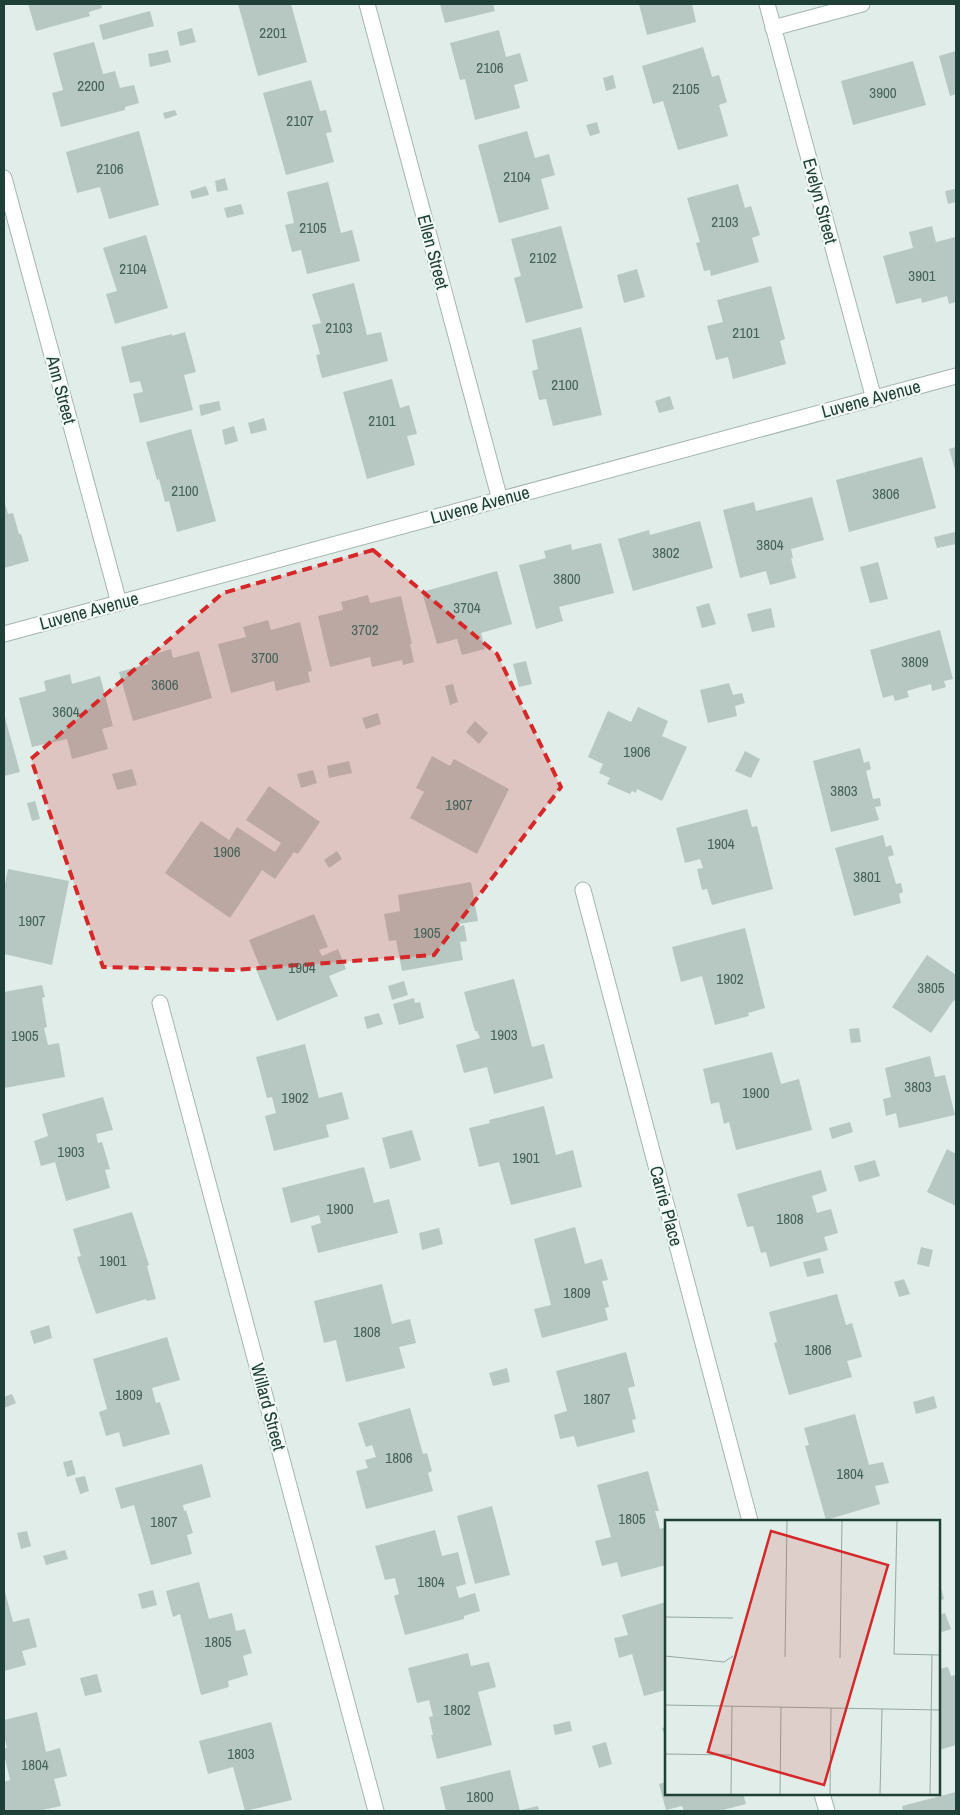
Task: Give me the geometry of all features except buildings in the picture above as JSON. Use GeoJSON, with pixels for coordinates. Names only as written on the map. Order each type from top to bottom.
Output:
{"type":"FeatureCollection","features":[{"type":"Feature","properties":{"kind":"street","name":"Ellen Street"},"geometry":{"type":"LineString","coordinates":[[367,4],[500,500]]}},
{"type":"Feature","properties":{"kind":"street","name":"Evelyn Street"},"geometry":{"type":"LineString","coordinates":[[767,4],[874,399]]}},
{"type":"Feature","properties":{"kind":"street"},"geometry":{"type":"LineString","coordinates":[[773,28],[862,4]]}},
{"type":"Feature","properties":{"kind":"street","name":"Ann Street"},"geometry":{"type":"LineString","coordinates":[[4,178],[119,602]]}},
{"type":"Feature","properties":{"kind":"street","name":"Luvene Avenue"},"geometry":{"type":"LineString","coordinates":[[4,634],[956,376]]}},
{"type":"Feature","properties":{"kind":"street","name":"Carrie Place"},"geometry":{"type":"LineString","coordinates":[[583,890],[750,1520]]}},
{"type":"Feature","properties":{"kind":"street","name":"Willard Street"},"geometry":{"type":"LineString","coordinates":[[160,1002],[376,1811]]}},
{"type":"Feature","properties":{"kind":"street"},"geometry":{"type":"LineString","coordinates":[[822,1795],[827,1811]]}},
{"type":"Feature","properties":{"kind":"highlighted area"},"geometry":{"type":"Polygon","coordinates":[[[373,550],[497,654],[561,787],[434,955],[233,970],[103,967],[31,759],[223,593],[373,550]]]}}]}
